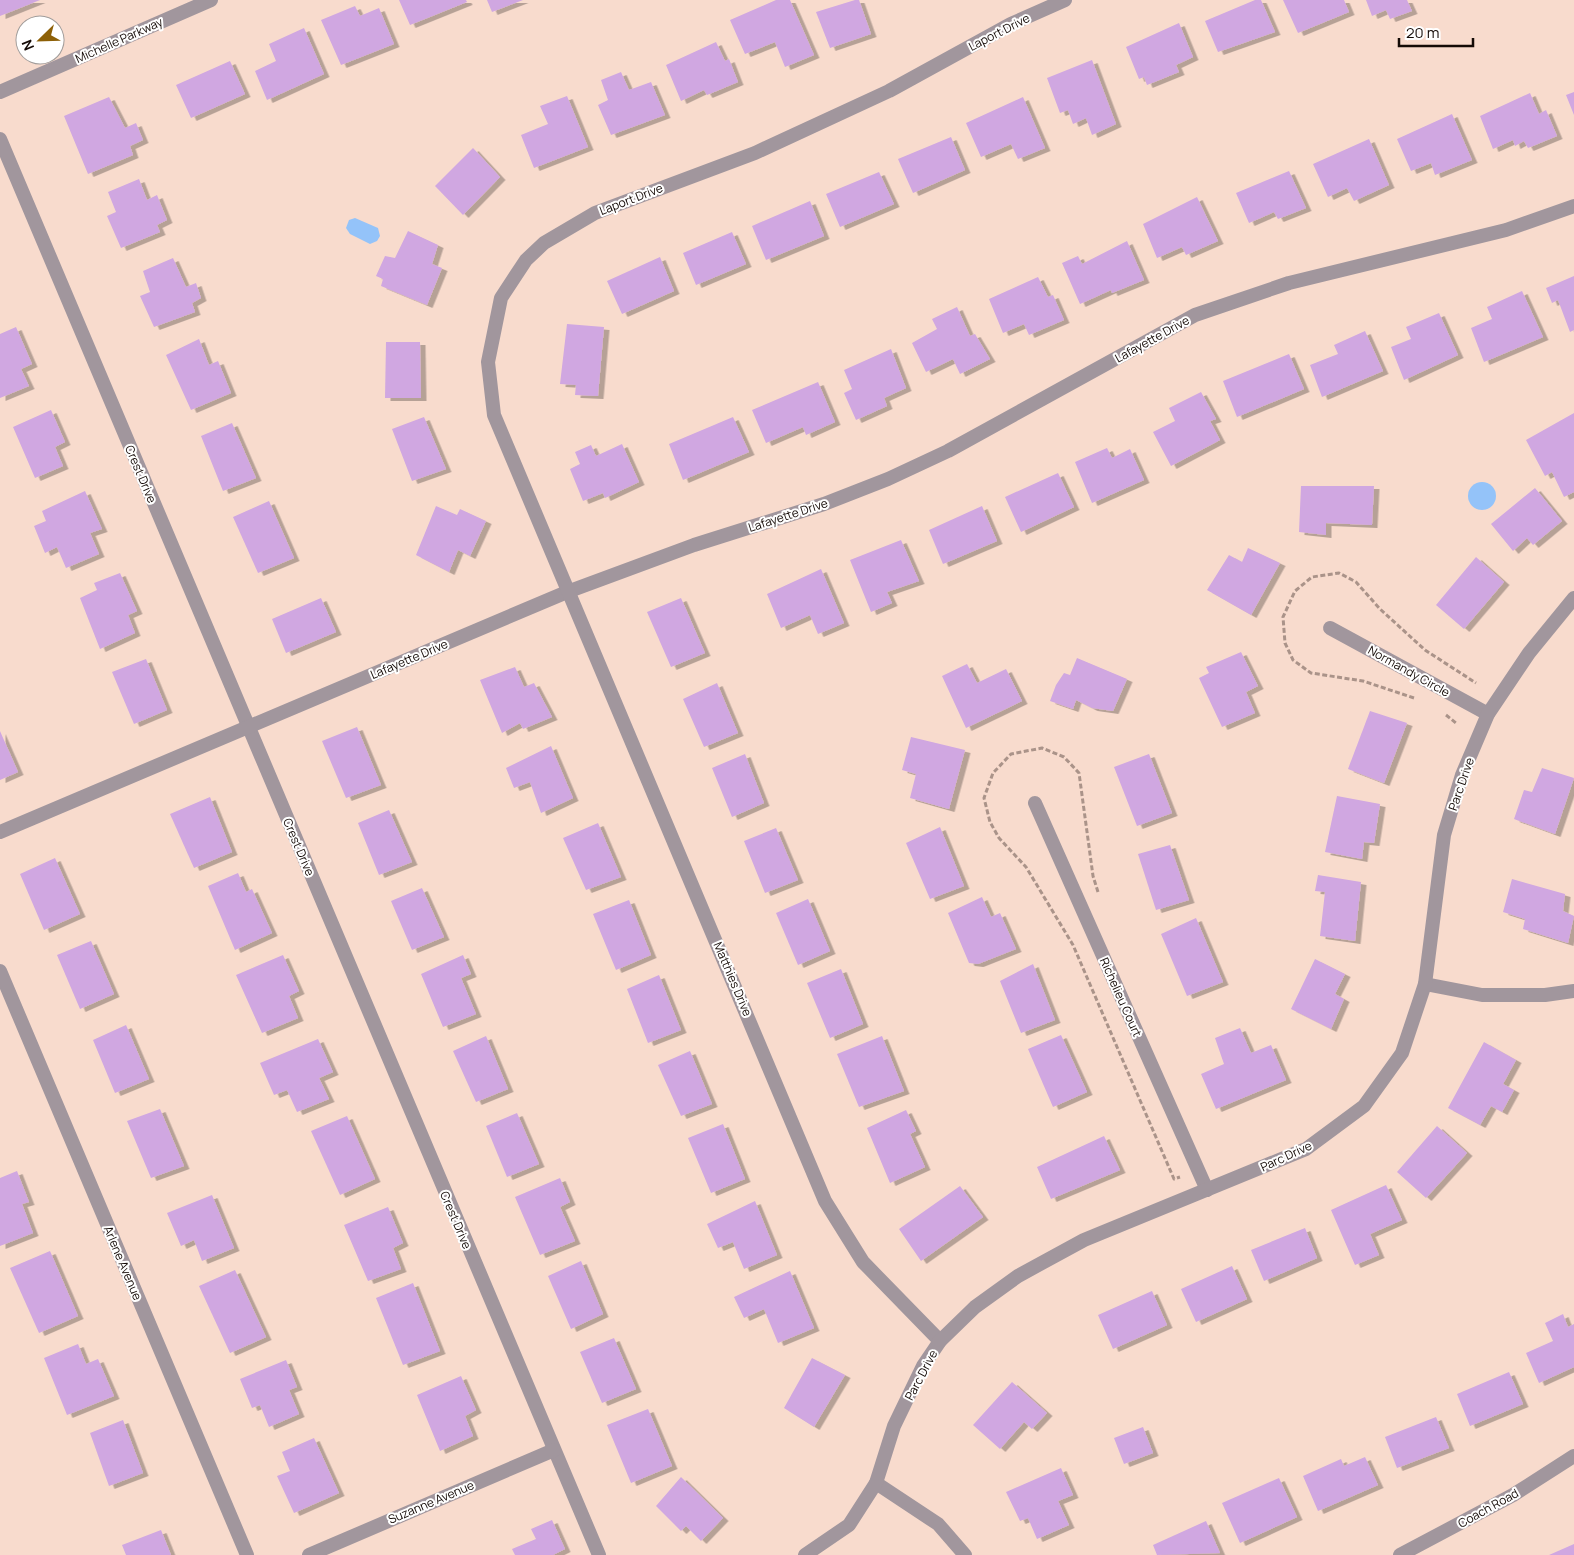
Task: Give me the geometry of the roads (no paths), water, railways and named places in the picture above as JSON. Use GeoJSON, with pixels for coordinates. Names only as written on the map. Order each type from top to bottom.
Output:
{"type":"FeatureCollection","features":[{"type":"Feature","properties":{"kind":"street","name":"Michelle Parkway"},"geometry":{"type":"LineString","coordinates":[[0,92],[211,0]]}},
{"type":"Feature","properties":{"kind":"street","name":"Laport Drive"},"geometry":{"type":"LineString","coordinates":[[567,592],[494,415],[488,362],[501,298],[526,260],[544,243],[595,213],[755,153],[889,91],[1012,24],[1065,0]]}},
{"type":"Feature","properties":{"kind":"street","name":"Crest Drive"},"geometry":{"type":"LineString","coordinates":[[0,138],[599,1555]]}},
{"type":"Feature","properties":{"kind":"street","name":"Lafayette Drive"},"geometry":{"type":"LineString","coordinates":[[0,832],[567,592],[694,545],[824,504],[888,479],[948,451],[1195,315],[1289,283],[1506,230],[1574,206]]}},
{"type":"Feature","properties":{"kind":"street","name":"Matthies Drive"},"geometry":{"type":"LineString","coordinates":[[567,592],[659,803],[825,1201],[863,1262],[940,1341]]}},
{"type":"Feature","properties":{"kind":"street","name":"Parc Drive"},"geometry":{"type":"LineString","coordinates":[[805,1555],[849,1525],[876,1483],[894,1426],[923,1366],[940,1341],[975,1307],[1018,1276],[1084,1240],[1306,1149],[1364,1106],[1402,1054],[1425,984],[1444,835],[1462,775],[1488,714],[1529,653],[1574,598]]}},
{"type":"Feature","properties":{"kind":"street","name":"Normandy Circle"},"geometry":{"type":"LineString","coordinates":[[1330,628],[1488,714]]}},
{"type":"Feature","properties":{"kind":"street","name":"Richelieu Court"},"geometry":{"type":"LineString","coordinates":[[1035,803],[1207,1190]]}},
{"type":"Feature","properties":{"kind":"street","name":"Arlene Avenue"},"geometry":{"type":"LineString","coordinates":[[0,971],[247,1555]]}},
{"type":"Feature","properties":{"kind":"street"},"geometry":{"type":"LineString","coordinates":[[1425,984],[1482,995],[1545,995],[1574,991]]}},
{"type":"Feature","properties":{"kind":"street","name":"Suzanne Avenue"},"geometry":{"type":"LineString","coordinates":[[309,1555],[554,1450]]}},
{"type":"Feature","properties":{"kind":"street","name":"Coach Road"},"geometry":{"type":"LineString","coordinates":[[1400,1555],[1514,1495],[1574,1456]]}},
{"type":"Feature","properties":{"kind":"street"},"geometry":{"type":"LineString","coordinates":[[876,1483],[938,1524],[965,1555]]}},
{"type":"Feature","properties":{"kind":"water"},"geometry":{"type":"Polygon","coordinates":[[[355,218],[378,228],[380,236],[377,241],[370,244],[350,234],[346,228],[349,220],[355,218]]]}},
{"type":"Feature","properties":{"kind":"water"},"geometry":{"type":"Polygon","coordinates":[[[1482,482],[1492,486],[1496,496],[1492,506],[1482,510],[1472,506],[1468,496],[1472,486],[1482,482]]]}}]}
